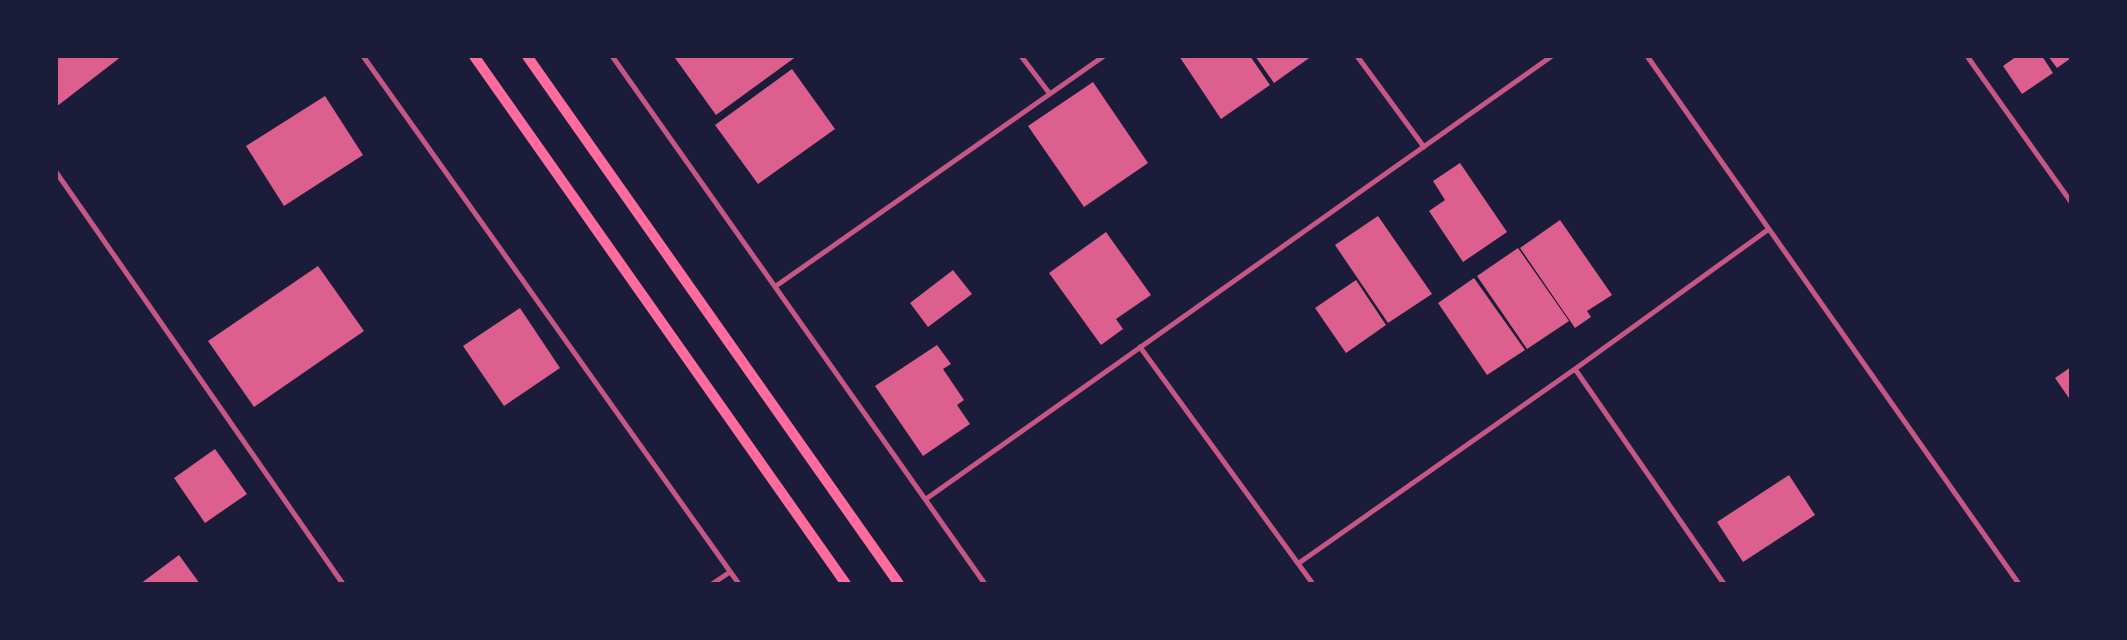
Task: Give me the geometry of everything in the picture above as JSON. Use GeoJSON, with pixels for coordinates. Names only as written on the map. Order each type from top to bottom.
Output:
{"type":"FeatureCollection","features":[{"type":"Feature","properties":{"kind":"main road"},"geometry":{"type":"LineString","coordinates":[[474,56],[846,584]]}},
{"type":"Feature","properties":{"kind":"main road"},"geometry":{"type":"LineString","coordinates":[[527,56],[899,584]]}},
{"type":"Feature","properties":{"kind":"street"},"geometry":{"type":"LineString","coordinates":[[363,56],[738,584]]}},
{"type":"Feature","properties":{"kind":"street"},"geometry":{"type":"LineString","coordinates":[[612,56],[985,584]]}},
{"type":"Feature","properties":{"kind":"street"},"geometry":{"type":"LineString","coordinates":[[1021,56],[1050,94]]}},
{"type":"Feature","properties":{"kind":"street"},"geometry":{"type":"LineString","coordinates":[[776,286],[1104,56]]}},
{"type":"Feature","properties":{"kind":"street"},"geometry":{"type":"LineString","coordinates":[[1357,56],[1424,147]]}},
{"type":"Feature","properties":{"kind":"street"},"geometry":{"type":"LineString","coordinates":[[926,499],[1552,56]]}},
{"type":"Feature","properties":{"kind":"street"},"geometry":{"type":"LineString","coordinates":[[1647,56],[2020,584]]}},
{"type":"Feature","properties":{"kind":"street"},"geometry":{"type":"LineString","coordinates":[[1967,56],[2071,202]]}},
{"type":"Feature","properties":{"kind":"street"},"geometry":{"type":"LineString","coordinates":[[56,172],[343,584]]}},
{"type":"Feature","properties":{"kind":"street"},"geometry":{"type":"LineString","coordinates":[[1299,563],[1575,369],[1769,229]]}},
{"type":"Feature","properties":{"kind":"street"},"geometry":{"type":"LineString","coordinates":[[1140,348],[1314,584]]}},
{"type":"Feature","properties":{"kind":"street"},"geometry":{"type":"LineString","coordinates":[[1575,369],[1724,584]]}},
{"type":"Feature","properties":{"kind":"street"},"geometry":{"type":"LineString","coordinates":[[712,584],[730,572]]}},
{"type":"Feature","properties":{"kind":"building"},"geometry":{"type":"Polygon","coordinates":[[[56,56],[122,56],[56,107],[56,56]]]}},
{"type":"Feature","properties":{"kind":"building"},"geometry":{"type":"Polygon","coordinates":[[[678,56],[797,56],[716,115],[675,58],[678,56]]]}},
{"type":"Feature","properties":{"kind":"building"},"geometry":{"type":"Polygon","coordinates":[[[1179,56],[1250,56],[1270,85],[1221,119],[1179,56]]]}},
{"type":"Feature","properties":{"kind":"building"},"geometry":{"type":"Polygon","coordinates":[[[1255,56],[1312,56],[1274,83],[1255,56]]]}},
{"type":"Feature","properties":{"kind":"building"},"geometry":{"type":"Polygon","coordinates":[[[2017,56],[2042,56],[2053,73],[2022,94],[2003,66],[2017,56]]]}},
{"type":"Feature","properties":{"kind":"building"},"geometry":{"type":"Polygon","coordinates":[[[2048,56],[2071,56],[2071,58],[2057,68],[2048,56]]]}},
{"type":"Feature","properties":{"kind":"building"},"geometry":{"type":"Polygon","coordinates":[[[792,69],[835,129],[758,184],[715,125],[792,69]]]}},
{"type":"Feature","properties":{"kind":"building"},"geometry":{"type":"Polygon","coordinates":[[[1093,82],[1148,163],[1084,207],[1028,126],[1093,82]]]}},
{"type":"Feature","properties":{"kind":"building"},"geometry":{"type":"Polygon","coordinates":[[[325,96],[363,155],[284,206],[246,146],[325,96]]]}},
{"type":"Feature","properties":{"kind":"building"},"geometry":{"type":"Polygon","coordinates":[[[1460,163],[1507,232],[1463,262],[1429,211],[1445,200],[1433,181],[1460,163]]]}},
{"type":"Feature","properties":{"kind":"building"},"geometry":{"type":"Polygon","coordinates":[[[1378,216],[1432,294],[1388,323],[1335,245],[1378,216]]]}},
{"type":"Feature","properties":{"kind":"building"},"geometry":{"type":"Polygon","coordinates":[[[1560,220],[1612,295],[1587,311],[1591,317],[1575,328],[1520,248],[1560,220]]]}},
{"type":"Feature","properties":{"kind":"building"},"geometry":{"type":"Polygon","coordinates":[[[1106,232],[1151,295],[1116,319],[1123,329],[1101,345],[1049,273],[1106,232]]]}},
{"type":"Feature","properties":{"kind":"building"},"geometry":{"type":"Polygon","coordinates":[[[1518,248],[1569,321],[1527,349],[1477,276],[1518,248]]]}},
{"type":"Feature","properties":{"kind":"building"},"geometry":{"type":"Polygon","coordinates":[[[318,266],[364,331],[254,407],[208,341],[318,266]]]}},
{"type":"Feature","properties":{"kind":"building"},"geometry":{"type":"Polygon","coordinates":[[[953,270],[972,294],[928,327],[910,303],[953,270]]]}},
{"type":"Feature","properties":{"kind":"building"},"geometry":{"type":"Polygon","coordinates":[[[1474,278],[1525,350],[1487,375],[1438,303],[1474,278]]]}},
{"type":"Feature","properties":{"kind":"building"},"geometry":{"type":"Polygon","coordinates":[[[1356,280],[1386,325],[1346,353],[1315,308],[1356,280]]]}},
{"type":"Feature","properties":{"kind":"building"},"geometry":{"type":"Polygon","coordinates":[[[520,308],[560,368],[504,406],[463,346],[520,308]]]}},
{"type":"Feature","properties":{"kind":"building"},"geometry":{"type":"Polygon","coordinates":[[[937,345],[951,364],[943,369],[964,400],[957,405],[970,424],[923,456],[875,386],[937,345]]]}},
{"type":"Feature","properties":{"kind":"building"},"geometry":{"type":"Polygon","coordinates":[[[2071,367],[2071,401],[2055,378],[2071,367]]]}},
{"type":"Feature","properties":{"kind":"building"},"geometry":{"type":"Polygon","coordinates":[[[215,449],[247,494],[205,523],[174,478],[215,449]]]}},
{"type":"Feature","properties":{"kind":"building"},"geometry":{"type":"Polygon","coordinates":[[[1789,475],[1815,515],[1743,562],[1717,522],[1789,475]]]}},
{"type":"Feature","properties":{"kind":"building"},"geometry":{"type":"Polygon","coordinates":[[[179,555],[200,584],[140,584],[179,555]]]}}]}
